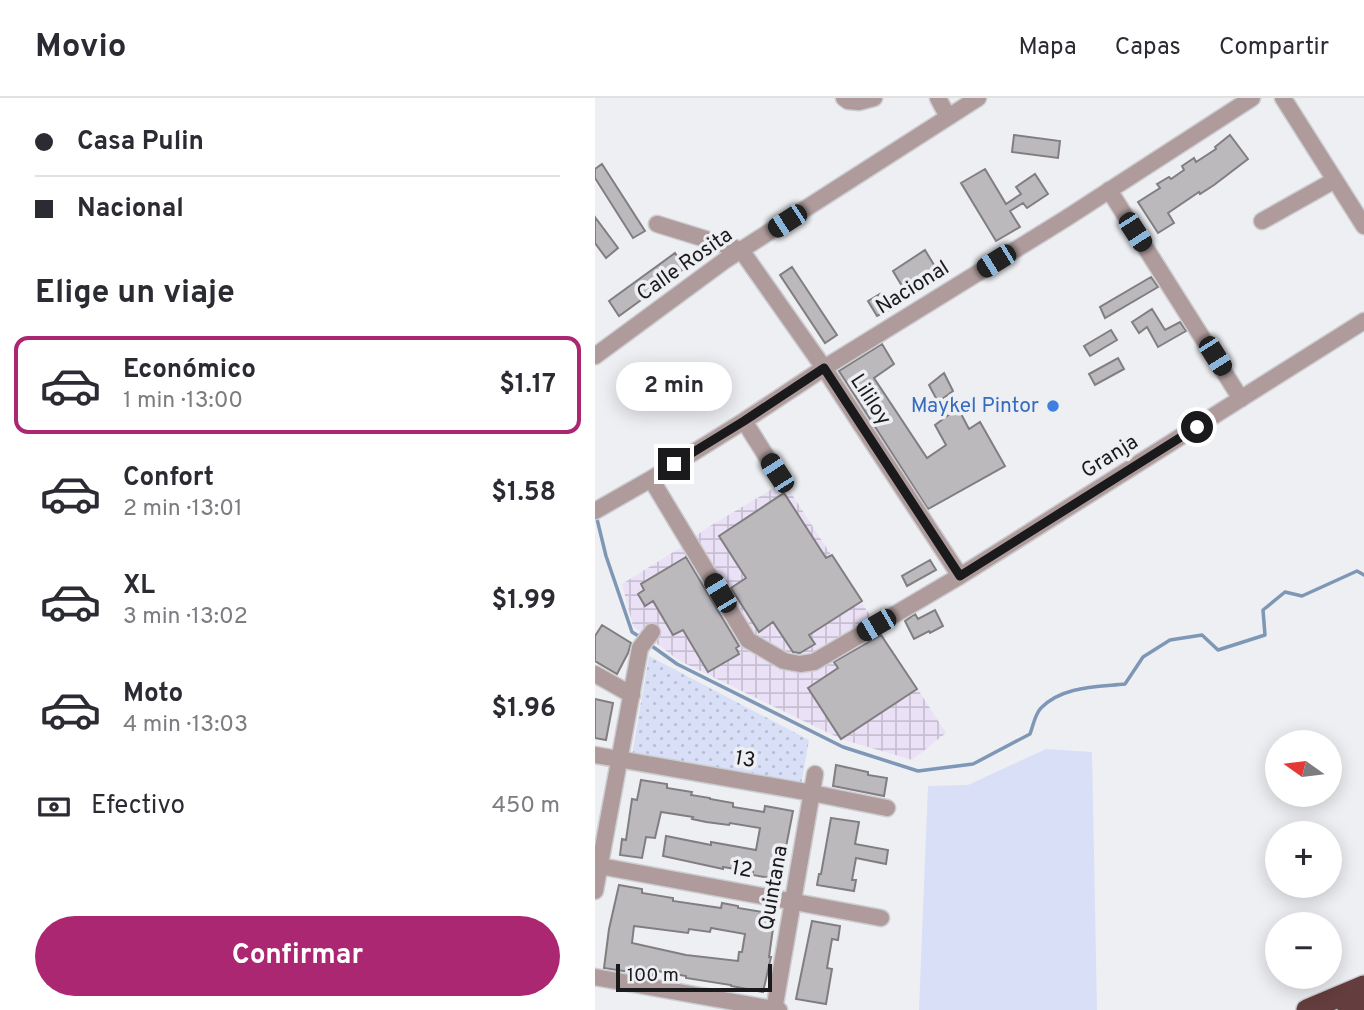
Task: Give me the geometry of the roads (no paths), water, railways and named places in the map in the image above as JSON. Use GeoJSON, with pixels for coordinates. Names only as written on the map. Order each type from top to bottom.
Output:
{"type":"FeatureCollection","features":[{"type":"Feature","properties":{"kind":"highway"},"geometry":{"type":"LineString","coordinates":[[1307,1010],[1364,986]]}},
{"type":"Feature","properties":{"kind":"highway"},"geometry":{"type":"LineString","coordinates":[[1348,1010],[1364,1003]]}},
{"type":"Feature","properties":{"kind":"street"},"geometry":{"type":"LineString","coordinates":[[844,98],[848,102],[859,102],[874,98]]}},
{"type":"Feature","properties":{"kind":"street"},"geometry":{"type":"LineString","coordinates":[[938,98],[948,117]]}},
{"type":"Feature","properties":{"kind":"street","name":"Calle Rosita"},"geometry":{"type":"LineString","coordinates":[[595,356],[724,261],[978,98]]}},
{"type":"Feature","properties":{"kind":"street","name":"Nacional"},"geometry":{"type":"LineString","coordinates":[[601,508],[744,421],[1252,98]]}},
{"type":"Feature","properties":{"kind":"street"},"geometry":{"type":"LineString","coordinates":[[1283,98],[1364,226]]}},
{"type":"Feature","properties":{"kind":"street"},"geometry":{"type":"LineString","coordinates":[[1262,221],[1335,180]]}},
{"type":"Feature","properties":{"kind":"street"},"geometry":{"type":"LineString","coordinates":[[1109,190],[1241,399]]}},
{"type":"Feature","properties":{"kind":"street"},"geometry":{"type":"LineString","coordinates":[[657,224],[741,250]]}},
{"type":"Feature","properties":{"kind":"street","name":"Lililoy"},"geometry":{"type":"LineString","coordinates":[[741,250],[824,368],[960,576]]}},
{"type":"Feature","properties":{"kind":"street","name":"Granja"},"geometry":{"type":"LineString","coordinates":[[651,479],[748,640],[785,661],[800,664],[814,662],[960,576],[1364,321]]}},
{"type":"Feature","properties":{"kind":"street"},"geometry":{"type":"LineString","coordinates":[[744,421],[777,473]]}},
{"type":"Feature","properties":{"kind":"street"},"geometry":{"type":"LineString","coordinates":[[595,891],[597,865],[641,648],[652,632]]}},
{"type":"Feature","properties":{"kind":"street"},"geometry":{"type":"LineString","coordinates":[[595,674],[632,695]]}},
{"type":"Feature","properties":{"kind":"street","name":"13"},"geometry":{"type":"LineString","coordinates":[[595,755],[887,808]]}},
{"type":"Feature","properties":{"kind":"street","name":"Quintana"},"geometry":{"type":"LineString","coordinates":[[776,1010],[815,774]]}},
{"type":"Feature","properties":{"kind":"street","name":"12"},"geometry":{"type":"LineString","coordinates":[[597,865],[881,918]]}},
{"type":"Feature","properties":{"kind":"street"},"geometry":{"type":"LineString","coordinates":[[595,977],[776,1010]]}},
{"type":"Feature","properties":{"kind":"waterway"},"geometry":{"type":"LineString","coordinates":[[596,515],[606,556],[632,632],[640,637]]}},
{"type":"Feature","properties":{"kind":"waterway"},"geometry":{"type":"LineString","coordinates":[[649,644],[677,664],[843,747],[918,771],[973,764],[1030,734],[1039,711],[1059,695],[1080,689],[1125,684],[1143,657],[1170,640],[1202,635],[1218,650],[1265,635],[1263,610],[1285,592],[1302,596],[1357,571],[1364,575]]}},
{"type":"Feature","properties":{"kind":"place","name":"Maykel Pintor"},"geometry":{"type":"Point","coordinates":[1053,406]}}]}
